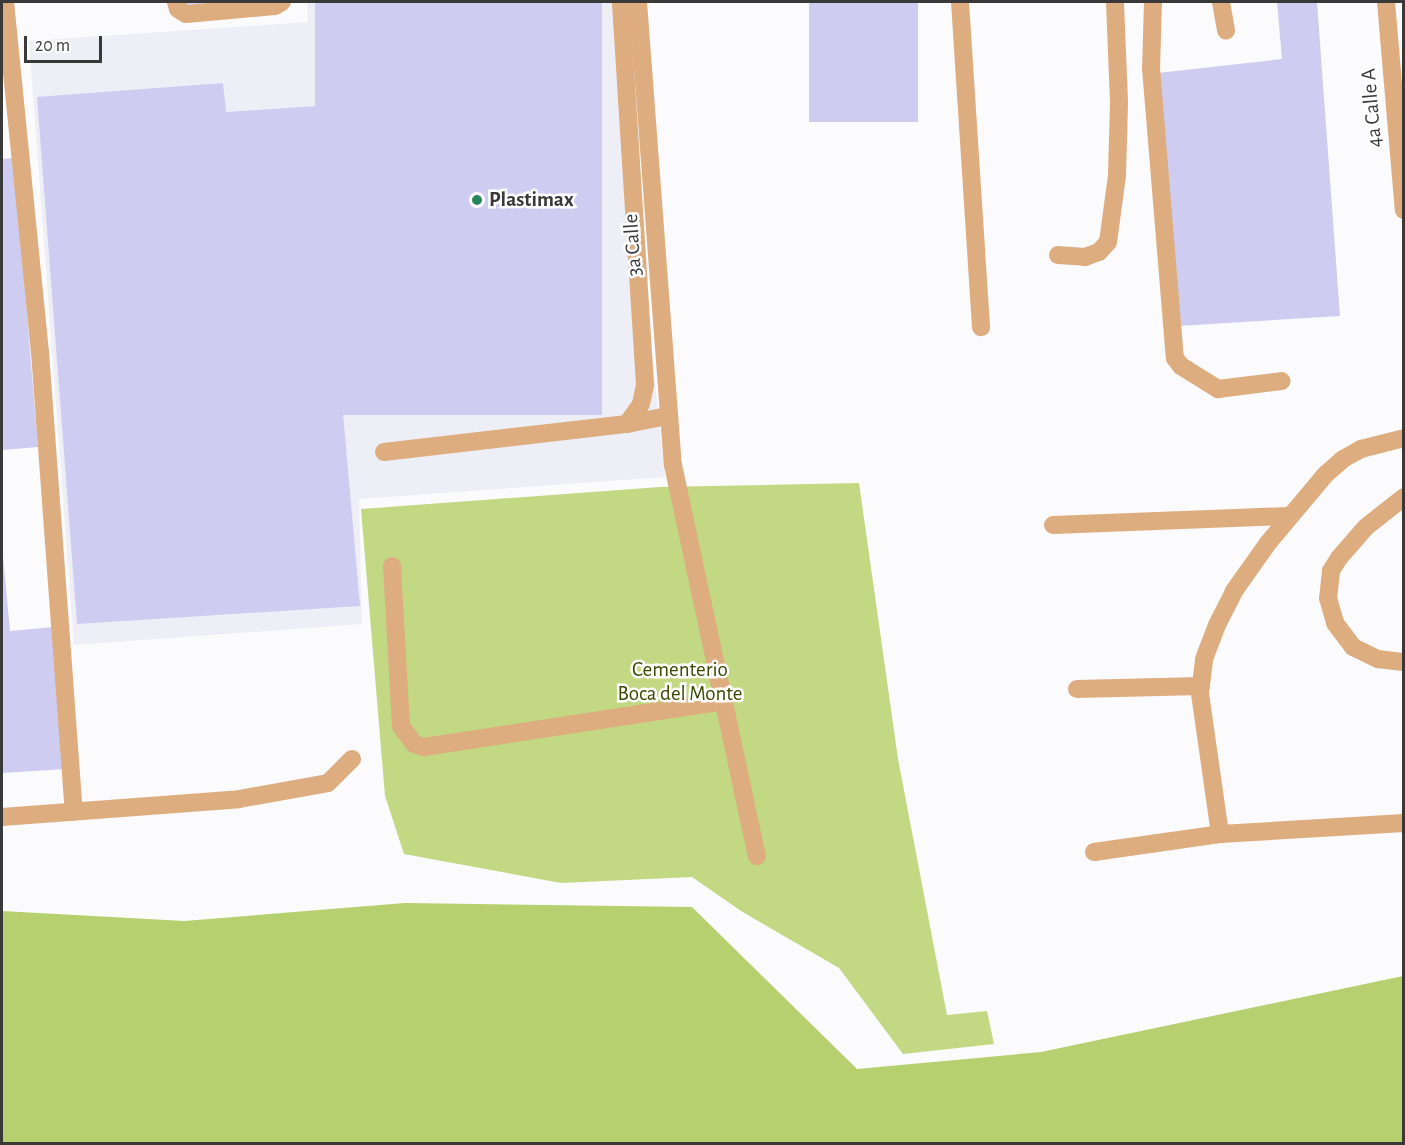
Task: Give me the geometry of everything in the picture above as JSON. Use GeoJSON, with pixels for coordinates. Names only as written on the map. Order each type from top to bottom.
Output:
{"type":"FeatureCollection","features":[{"type":"Feature","properties":{"kind":"street"},"geometry":{"type":"LineString","coordinates":[[5,2],[7,105],[40,352],[74,812]]}},
{"type":"Feature","properties":{"kind":"street"},"geometry":{"type":"LineString","coordinates":[[176,2],[178,9],[186,14],[275,6],[282,2]]}},
{"type":"Feature","properties":{"kind":"street"},"geometry":{"type":"LineString","coordinates":[[621,2],[645,385],[641,404],[627,424]]}},
{"type":"Feature","properties":{"kind":"street","name":"3a Calle"},"geometry":{"type":"LineString","coordinates":[[638,2],[667,416],[676,485],[757,856]]}},
{"type":"Feature","properties":{"kind":"street"},"geometry":{"type":"LineString","coordinates":[[960,2],[981,327]]}},
{"type":"Feature","properties":{"kind":"street"},"geometry":{"type":"LineString","coordinates":[[1058,255],[1085,257],[1099,252],[1108,242],[1117,175],[1119,102],[1115,2]]}},
{"type":"Feature","properties":{"kind":"street"},"geometry":{"type":"LineString","coordinates":[[1153,2],[1151,68],[1175,358],[1181,366],[1218,389],[1282,381]]}},
{"type":"Feature","properties":{"kind":"street"},"geometry":{"type":"LineString","coordinates":[[1221,2],[1226,32]]}},
{"type":"Feature","properties":{"kind":"street","name":"4a Calle A"},"geometry":{"type":"LineString","coordinates":[[1386,2],[1404,210]]}},
{"type":"Feature","properties":{"kind":"street"},"geometry":{"type":"LineString","coordinates":[[384,452],[627,424],[667,416]]}},
{"type":"Feature","properties":{"kind":"street"},"geometry":{"type":"LineString","coordinates":[[1220,834],[1201,686],[1204,659],[1234,591],[1288,516],[1343,459],[1374,443],[1404,438]]}},
{"type":"Feature","properties":{"kind":"street"},"geometry":{"type":"LineString","coordinates":[[1404,497],[1366,527],[1343,552],[1331,572],[1328,598],[1335,623],[1353,647],[1378,659],[1404,662]]}},
{"type":"Feature","properties":{"kind":"street"},"geometry":{"type":"LineString","coordinates":[[1053,525],[1288,516]]}},
{"type":"Feature","properties":{"kind":"street"},"geometry":{"type":"LineString","coordinates":[[392,566],[401,726],[414,744],[424,747],[725,701]]}},
{"type":"Feature","properties":{"kind":"street"},"geometry":{"type":"LineString","coordinates":[[1077,689],[1201,686]]}},
{"type":"Feature","properties":{"kind":"street"},"geometry":{"type":"LineString","coordinates":[[2,817],[239,799],[316,786],[338,777],[352,759]]}},
{"type":"Feature","properties":{"kind":"street"},"geometry":{"type":"LineString","coordinates":[[1094,852],[1220,834],[1404,823]]}},
{"type":"Feature","properties":{"kind":"shaded area"},"geometry":{"type":"Polygon","coordinates":[[[307,2],[615,2],[665,477],[359,499],[362,624],[74,645],[29,41],[308,22],[307,2]]]}},
{"type":"Feature","properties":{"kind":"green space","name":"Cementerio Boca del Monte"},"geometry":{"type":"Polygon","coordinates":[[[859,483],[898,759],[947,1015],[987,1011],[994,1044],[903,1054],[839,968],[741,911],[692,877],[561,883],[404,854],[385,796],[361,509],[660,487],[859,483]]]}},
{"type":"Feature","properties":{"kind":"green space"},"geometry":{"type":"Polygon","coordinates":[[[405,903],[692,907],[857,1069],[1041,1052],[1403,976],[1403,1143],[2,1143],[2,911],[184,921],[405,903]]]}},
{"type":"Feature","properties":{"kind":"building"},"geometry":{"type":"Polygon","coordinates":[[[181,2],[210,2],[210,3],[181,5],[181,2]]]}},
{"type":"Feature","properties":{"kind":"building","name":"Plastimax"},"geometry":{"type":"Polygon","coordinates":[[[315,2],[602,2],[602,415],[315,415],[315,2]]]}},
{"type":"Feature","properties":{"kind":"building"},"geometry":{"type":"Polygon","coordinates":[[[809,2],[918,2],[918,122],[809,122],[809,2]]]}},
{"type":"Feature","properties":{"kind":"building"},"geometry":{"type":"Polygon","coordinates":[[[1277,2],[1317,2],[1340,316],[1179,326],[1158,73],[1282,59],[1277,2]]]}},
{"type":"Feature","properties":{"kind":"building"},"geometry":{"type":"Polygon","coordinates":[[[223,83],[226,112],[316,106],[360,606],[77,624],[37,97],[223,83]]]}},
{"type":"Feature","properties":{"kind":"building"},"geometry":{"type":"Polygon","coordinates":[[[14,158],[38,447],[2,450],[2,159],[14,158]]]}},
{"type":"Feature","properties":{"kind":"building"},"geometry":{"type":"Polygon","coordinates":[[[2,545],[10,631],[53,627],[67,769],[2,773],[2,545]]]}},
{"type":"Feature","properties":{"kind":"place","name":"Plastimax"},"geometry":{"type":"Point","coordinates":[477,200]}}]}
